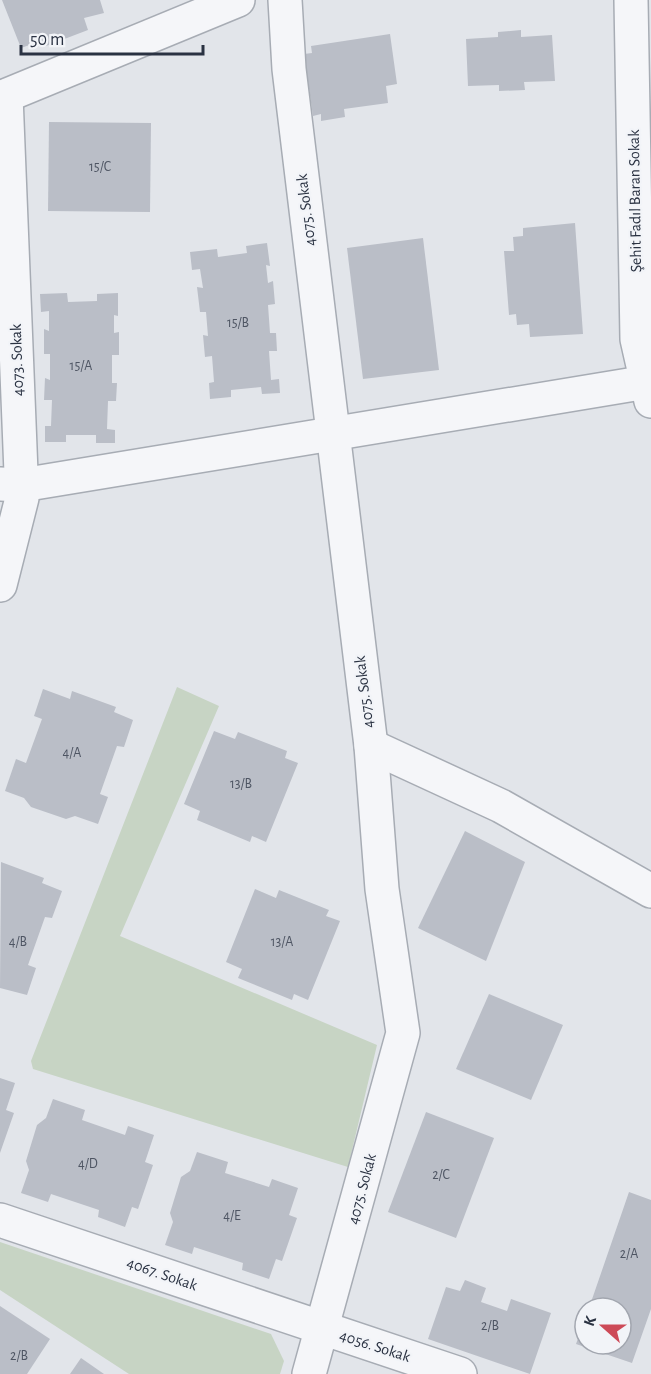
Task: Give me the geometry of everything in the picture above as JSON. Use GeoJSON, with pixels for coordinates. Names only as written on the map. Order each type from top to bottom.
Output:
{"type":"FeatureCollection","features":[{"type":"Feature","properties":{"kind":"street"},"geometry":{"type":"LineString","coordinates":[[3,97],[238,0]]}},
{"type":"Feature","properties":{"kind":"street","name":"4075. Sokak"},"geometry":{"type":"LineString","coordinates":[[285,0],[289,69],[371,746],[382,889],[403,1033],[324,1329],[309,1374]]}},
{"type":"Feature","properties":{"kind":"street","name":"Şehit Fadıl Baran Sokak"},"geometry":{"type":"LineString","coordinates":[[631,0],[638,339],[649,391]]}},
{"type":"Feature","properties":{"kind":"street","name":"4073. Sokak"},"geometry":{"type":"LineString","coordinates":[[0,585],[22,498],[11,484],[3,97]]}},
{"type":"Feature","properties":{"kind":"street"},"geometry":{"type":"LineString","coordinates":[[11,484],[333,432],[649,391]]}},
{"type":"Feature","properties":{"kind":"street"},"geometry":{"type":"LineString","coordinates":[[371,746],[501,806],[651,891]]}},
{"type":"Feature","properties":{"kind":"street","name":"4067. Sokak"},"geometry":{"type":"LineString","coordinates":[[0,1220],[324,1329]]}},
{"type":"Feature","properties":{"kind":"street","name":"4056. Sokak"},"geometry":{"type":"LineString","coordinates":[[324,1329],[460,1374]]}},
{"type":"Feature","properties":{"kind":"green space"},"geometry":{"type":"Polygon","coordinates":[[[177,687],[219,706],[120,936],[377,1045],[348,1167],[33,1069],[31,1061],[177,687]]]}},
{"type":"Feature","properties":{"kind":"green space"},"geometry":{"type":"Polygon","coordinates":[[[0,1242],[271,1334],[284,1361],[280,1374],[129,1374],[0,1290],[0,1242]]]}},
{"type":"Feature","properties":{"kind":"building"},"geometry":{"type":"Polygon","coordinates":[[[2,0],[100,0],[104,13],[84,18],[88,30],[46,46],[38,42],[21,48],[2,0]]]}},
{"type":"Feature","properties":{"kind":"building"},"geometry":{"type":"Polygon","coordinates":[[[521,30],[521,37],[552,35],[555,81],[524,82],[525,90],[499,91],[499,85],[468,86],[466,39],[498,37],[498,32],[521,30]]]}},
{"type":"Feature","properties":{"kind":"building"},"geometry":{"type":"Polygon","coordinates":[[[390,34],[397,84],[386,86],[388,103],[344,109],[345,117],[321,121],[321,114],[313,116],[304,54],[312,53],[311,46],[390,34]]]}},
{"type":"Feature","properties":{"kind":"building"},"geometry":{"type":"Polygon","coordinates":[[[49,122],[151,123],[150,212],[48,211],[49,122]]]}},
{"type":"Feature","properties":{"kind":"building"},"geometry":{"type":"Polygon","coordinates":[[[575,223],[583,334],[530,337],[529,324],[517,325],[516,314],[509,315],[504,251],[514,251],[513,237],[523,236],[523,228],[575,223]]]}},
{"type":"Feature","properties":{"kind":"building"},"geometry":{"type":"Polygon","coordinates":[[[423,238],[439,370],[363,379],[347,248],[423,238]]]}},
{"type":"Feature","properties":{"kind":"building"},"geometry":{"type":"Polygon","coordinates":[[[267,243],[270,266],[266,265],[268,283],[273,281],[275,304],[268,305],[270,333],[276,333],[277,351],[269,351],[271,380],[279,379],[280,393],[262,394],[261,387],[231,390],[231,397],[210,399],[209,383],[214,382],[212,356],[205,357],[203,335],[208,336],[206,312],[200,312],[197,287],[203,288],[200,269],[192,270],[190,252],[217,249],[218,257],[247,253],[246,246],[267,243]]]}},
{"type":"Feature","properties":{"kind":"building"},"geometry":{"type":"Polygon","coordinates":[[[67,293],[68,302],[97,301],[97,294],[118,293],[118,316],[114,315],[114,333],[119,332],[119,355],[112,355],[112,383],[117,383],[116,401],[108,401],[107,429],[115,430],[115,443],[96,443],[96,435],[66,435],[66,442],[45,442],[45,426],[51,426],[52,400],[44,400],[45,378],[50,380],[50,354],[44,354],[44,329],[49,331],[49,311],[41,312],[40,294],[67,293]]]}},
{"type":"Feature","properties":{"kind":"building"},"geometry":{"type":"Polygon","coordinates":[[[43,689],[70,699],[72,691],[116,707],[114,712],[133,720],[124,747],[117,746],[100,794],[108,797],[98,824],[75,816],[66,819],[31,807],[24,798],[5,791],[16,759],[26,763],[42,719],[34,716],[43,689]]]}},
{"type":"Feature","properties":{"kind":"building"},"geometry":{"type":"Polygon","coordinates":[[[214,731],[235,739],[238,732],[287,751],[285,758],[298,763],[266,842],[252,836],[250,842],[197,820],[200,811],[184,804],[214,731]]]}},
{"type":"Feature","properties":{"kind":"building"},"geometry":{"type":"Polygon","coordinates":[[[465,831],[525,862],[486,961],[418,928],[465,831]]]}},
{"type":"Feature","properties":{"kind":"building"},"geometry":{"type":"Polygon","coordinates":[[[1,862],[44,878],[42,883],[62,891],[52,918],[45,917],[28,965],[36,968],[27,995],[0,988],[1,862]]]}},
{"type":"Feature","properties":{"kind":"building"},"geometry":{"type":"Polygon","coordinates":[[[255,889],[276,898],[279,890],[329,910],[326,916],[340,921],[308,1000],[294,994],[292,1000],[238,978],[242,969],[226,962],[255,889]]]}},
{"type":"Feature","properties":{"kind":"building"},"geometry":{"type":"Polygon","coordinates":[[[489,994],[563,1025],[531,1100],[456,1069],[489,994]]]}},
{"type":"Feature","properties":{"kind":"building"},"geometry":{"type":"Polygon","coordinates":[[[0,1078],[15,1083],[6,1110],[14,1113],[0,1153],[0,1078]]]}},
{"type":"Feature","properties":{"kind":"building"},"geometry":{"type":"Polygon","coordinates":[[[53,1099],[85,1110],[82,1120],[125,1135],[128,1126],[154,1135],[145,1162],[153,1165],[138,1209],[132,1207],[125,1227],[98,1217],[99,1210],[51,1194],[48,1202],[21,1193],[29,1170],[26,1161],[37,1125],[46,1118],[53,1099]]]}},
{"type":"Feature","properties":{"kind":"building"},"geometry":{"type":"Polygon","coordinates":[[[426,1112],[494,1138],[456,1238],[388,1212],[426,1112]]]}},
{"type":"Feature","properties":{"kind":"building"},"geometry":{"type":"Polygon","coordinates":[[[197,1152],[228,1162],[225,1173],[269,1187],[272,1179],[298,1188],[289,1215],[297,1218],[282,1261],[276,1259],[269,1279],[242,1270],[243,1263],[194,1247],[192,1254],[165,1245],[173,1222],[170,1213],[181,1177],[190,1171],[197,1152]]]}},
{"type":"Feature","properties":{"kind":"building"},"geometry":{"type":"Polygon","coordinates":[[[629,1192],[651,1200],[651,1309],[632,1363],[611,1356],[633,1356],[633,1296],[593,1296],[629,1192]]]}},
{"type":"Feature","properties":{"kind":"building"},"geometry":{"type":"Polygon","coordinates":[[[465,1280],[486,1288],[481,1302],[507,1311],[511,1299],[551,1313],[530,1374],[428,1339],[446,1287],[460,1291],[465,1280]]]}},
{"type":"Feature","properties":{"kind":"building"},"geometry":{"type":"Polygon","coordinates":[[[0,1306],[50,1339],[27,1374],[0,1374],[0,1306]]]}},
{"type":"Feature","properties":{"kind":"building"},"geometry":{"type":"Polygon","coordinates":[[[81,1358],[104,1374],[70,1374],[81,1358]]]}}]}
